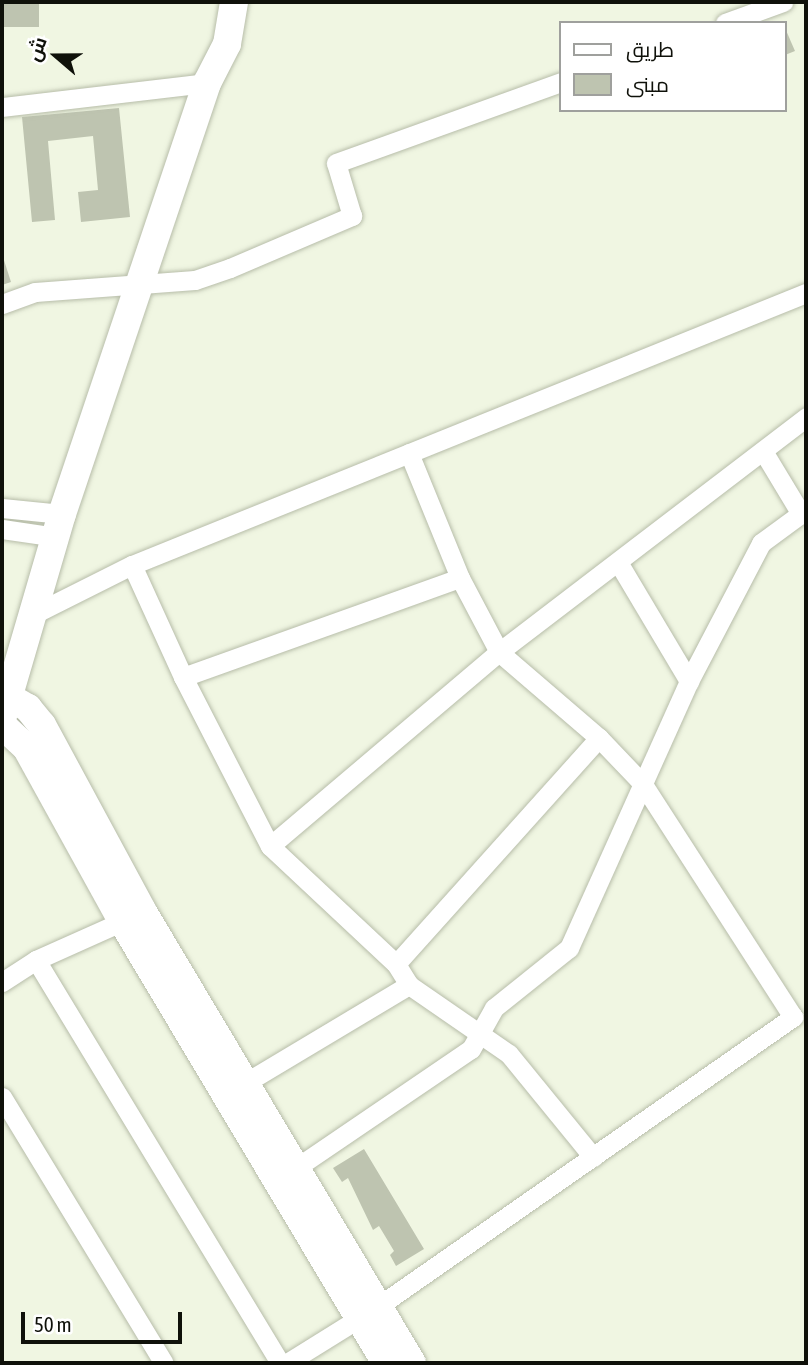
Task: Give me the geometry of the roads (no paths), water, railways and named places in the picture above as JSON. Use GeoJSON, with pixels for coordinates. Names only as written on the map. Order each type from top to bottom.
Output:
{"type":"FeatureCollection","features":[{"type":"Feature","properties":{"kind":"street"},"geometry":{"type":"LineString","coordinates":[[206,83],[217,2]]}},
{"type":"Feature","properties":{"kind":"street"},"geometry":{"type":"LineString","coordinates":[[132,916],[41,725],[28,708],[6,708],[36,613],[59,526],[206,83],[227,44],[234,2]]}},
{"type":"Feature","properties":{"kind":"street"},"geometry":{"type":"LineString","coordinates":[[731,21],[783,2]]}},
{"type":"Feature","properties":{"kind":"street"},"geometry":{"type":"LineString","coordinates":[[2,304],[35,292],[96,285],[138,288],[195,280],[352,216],[336,163],[560,82]]}},
{"type":"Feature","properties":{"kind":"street"},"geometry":{"type":"LineString","coordinates":[[2,107],[206,83]]}},
{"type":"Feature","properties":{"kind":"street"},"geometry":{"type":"LineString","coordinates":[[36,613],[132,565],[806,293]]}},
{"type":"Feature","properties":{"kind":"street"},"geometry":{"type":"LineString","coordinates":[[270,846],[499,652],[806,417]]}},
{"type":"Feature","properties":{"kind":"street"},"geometry":{"type":"LineString","coordinates":[[286,1175],[471,1049],[483,1033],[494,1008],[569,948],[689,681],[761,543],[804,512],[763,451]]}},
{"type":"Feature","properties":{"kind":"street"},"geometry":{"type":"LineString","coordinates":[[287,1363],[370,1311],[799,1012],[642,783],[598,738],[499,652],[460,578],[409,453]]}},
{"type":"Feature","properties":{"kind":"street"},"geometry":{"type":"LineString","coordinates":[[2,508],[59,526]]}},
{"type":"Feature","properties":{"kind":"street"},"geometry":{"type":"LineString","coordinates":[[2,529],[59,526]]}},
{"type":"Feature","properties":{"kind":"street"},"geometry":{"type":"LineString","coordinates":[[618,562],[689,681]]}},
{"type":"Feature","properties":{"kind":"street"},"geometry":{"type":"LineString","coordinates":[[132,565],[183,677],[270,846],[396,964],[409,985],[483,1033],[509,1054],[593,1157]]}},
{"type":"Feature","properties":{"kind":"street"},"geometry":{"type":"LineString","coordinates":[[183,677],[460,578]]}},
{"type":"Feature","properties":{"kind":"street"},"geometry":{"type":"LineString","coordinates":[[2,725],[26,747],[132,916],[370,1311],[412,1363]]}},
{"type":"Feature","properties":{"kind":"street"},"geometry":{"type":"LineString","coordinates":[[396,964],[598,738]]}},
{"type":"Feature","properties":{"kind":"street"},"geometry":{"type":"LineString","coordinates":[[2,982],[36,960],[132,916]]}},
{"type":"Feature","properties":{"kind":"street"},"geometry":{"type":"LineString","coordinates":[[36,960],[280,1363]]}},
{"type":"Feature","properties":{"kind":"street"},"geometry":{"type":"LineString","coordinates":[[234,1089],[409,985]]}},
{"type":"Feature","properties":{"kind":"street"},"geometry":{"type":"LineString","coordinates":[[2,1097],[164,1363]]}},
{"type":"Feature","properties":{"kind":"street"},"geometry":{"type":"LineString","coordinates":[[370,1311],[386,1363]]}}]}
